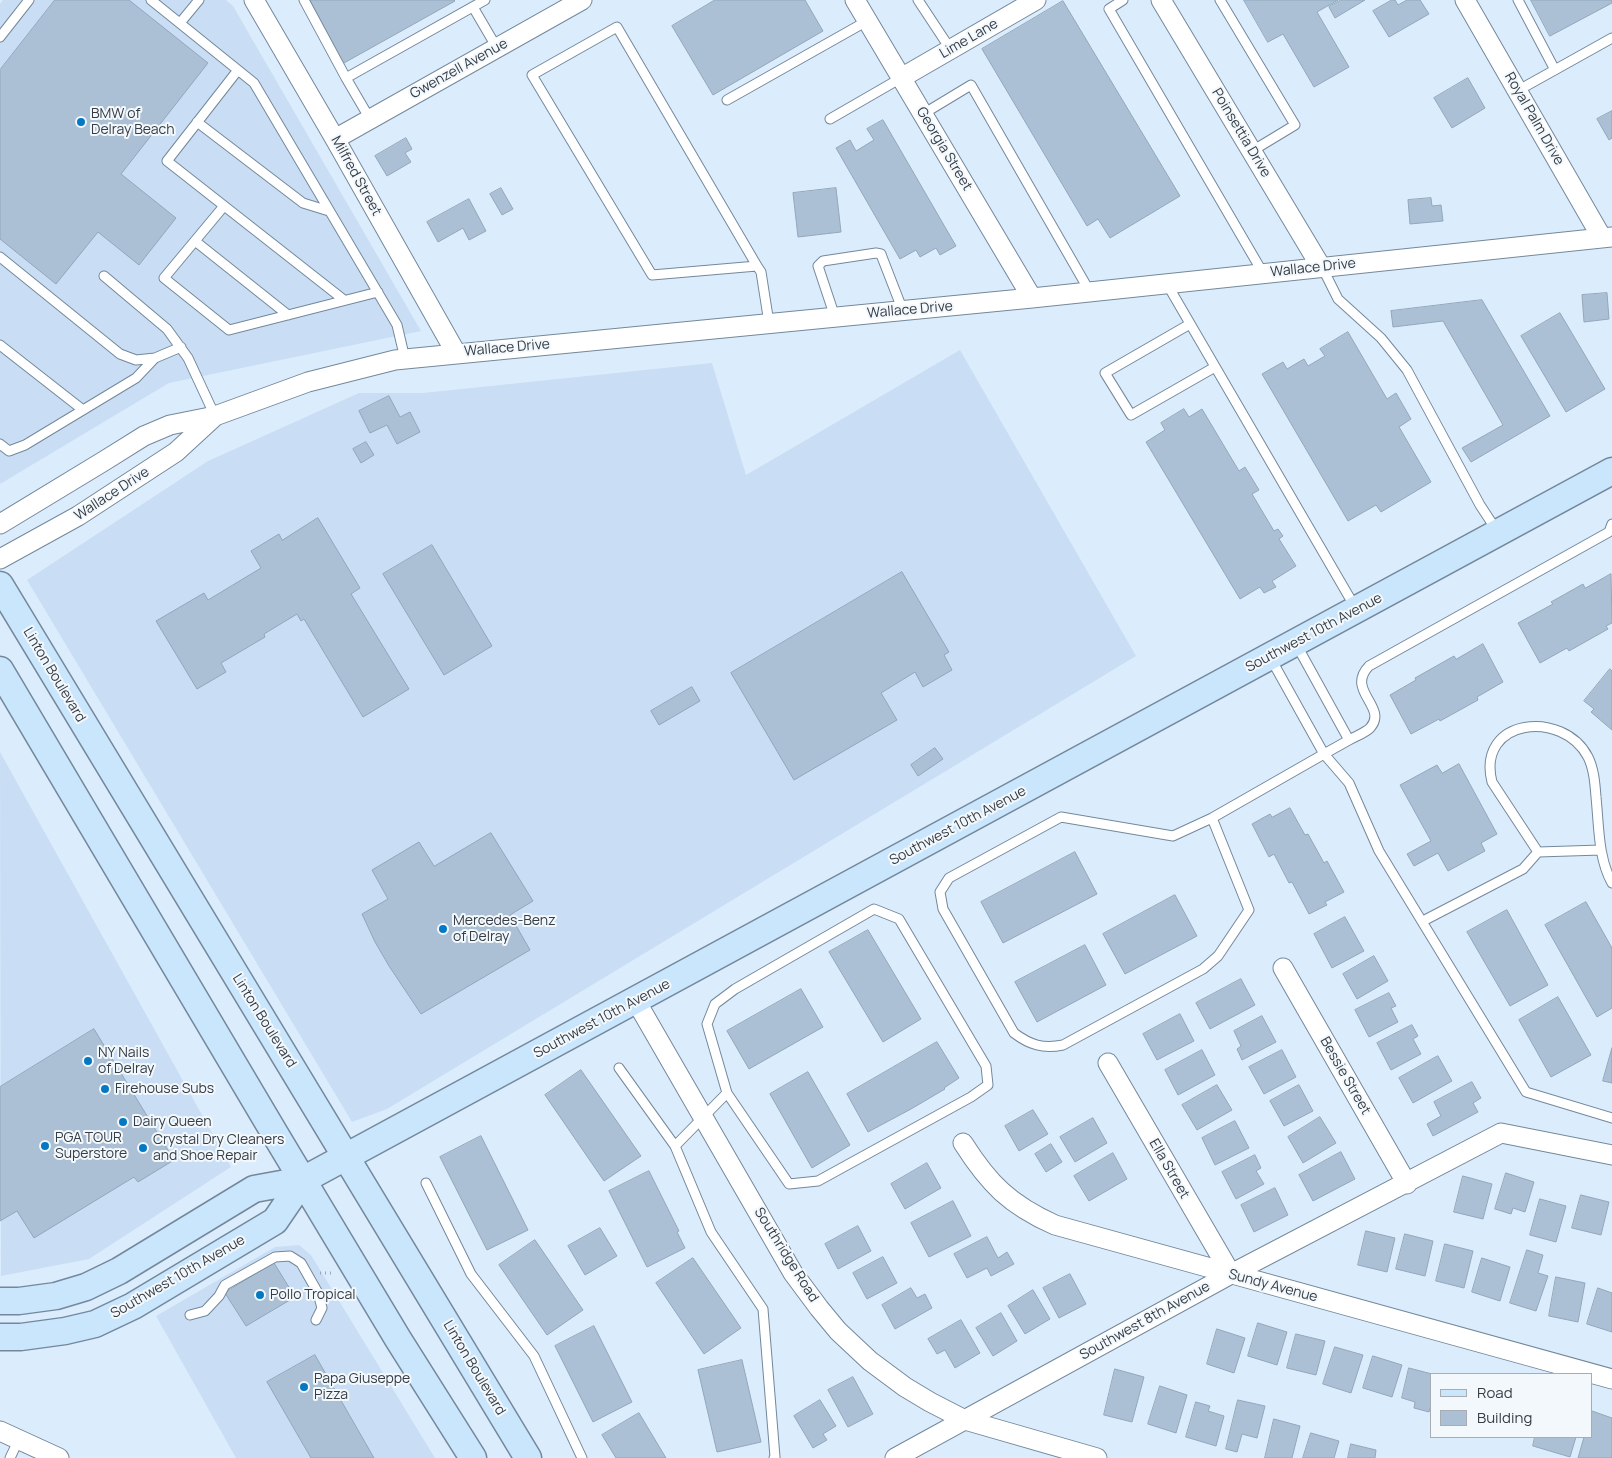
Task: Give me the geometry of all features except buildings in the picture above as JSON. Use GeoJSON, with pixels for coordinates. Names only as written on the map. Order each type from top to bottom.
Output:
{"type":"FeatureCollection","features":[{"type":"Feature","properties":{"kind":"street","name":"Milfred Street"},"geometry":{"type":"LineString","coordinates":[[254,0],[456,353]]}},
{"type":"Feature","properties":{"kind":"street","name":"Gwenzell Avenue"},"geometry":{"type":"LineString","coordinates":[[335,139],[582,0]]}},
{"type":"Feature","properties":{"kind":"street","name":"Georgia Street"},"geometry":{"type":"LineString","coordinates":[[855,0],[1032,298]]}},
{"type":"Feature","properties":{"kind":"street","name":"Poinsettia Drive"},"geometry":{"type":"LineString","coordinates":[[1161,0],[1321,267]]}},
{"type":"Feature","properties":{"kind":"street","name":"Royal Palm Drive"},"geometry":{"type":"LineString","coordinates":[[1465,0],[1517,91],[1607,238]]}},
{"type":"Feature","properties":{"kind":"street","name":"Lime Lane"},"geometry":{"type":"LineString","coordinates":[[901,78],[1033,1]]}},
{"type":"Feature","properties":{"kind":"street","name":"Wallace Drive"},"geometry":{"type":"LineString","coordinates":[[0,524],[144,436],[170,425],[215,416],[308,382],[395,360],[903,311],[1607,238]]}},
{"type":"Feature","properties":{"kind":"street","name":"Wallace Drive"},"geometry":{"type":"LineString","coordinates":[[0,559],[78,516],[170,456],[215,416]]}},
{"type":"Feature","properties":{"kind":"street","name":"Southwest 10th Avenue"},"geometry":{"type":"LineString","coordinates":[[0,1301],[19,1301],[56,1296],[86,1287],[119,1271],[254,1189],[303,1180],[1612,471]]}},
{"type":"Feature","properties":{"kind":"street","name":"Linton Boulevard"},"geometry":{"type":"LineString","coordinates":[[0,585],[528,1458]]}},
{"type":"Feature","properties":{"kind":"street"},"geometry":{"type":"LineString","coordinates":[[0,670],[398,1339],[473,1458]]}},
{"type":"Feature","properties":{"kind":"street","name":"Bessie Street"},"geometry":{"type":"LineString","coordinates":[[1283,968],[1407,1184]]}},
{"type":"Feature","properties":{"kind":"street","name":"Southridge Road"},"geometry":{"type":"LineString","coordinates":[[636,1001],[793,1273],[818,1308],[838,1331],[870,1361],[905,1387],[965,1420],[1097,1458]]}},
{"type":"Feature","properties":{"kind":"street","name":"Ella Street"},"geometry":{"type":"LineString","coordinates":[[1108,1063],[1231,1274]]}},
{"type":"Feature","properties":{"kind":"street","name":"Southwest 8th Avenue"},"geometry":{"type":"LineString","coordinates":[[895,1458],[1231,1274],[1407,1184],[1501,1133],[1612,1156]]}},
{"type":"Feature","properties":{"kind":"street","name":"Sundy Avenue"},"geometry":{"type":"LineString","coordinates":[[963,1143],[991,1182],[1010,1200],[1031,1214],[1068,1230],[1590,1373]]}},
{"type":"Feature","properties":{"kind":"street","name":"Southwest 10th Avenue"},"geometry":{"type":"LineString","coordinates":[[0,1337],[21,1337],[65,1331],[95,1324],[133,1306],[171,1281],[275,1221],[303,1180]]}},
{"type":"Feature","properties":{"kind":"street","name":"Sundy Avenue"},"geometry":{"type":"LineString","coordinates":[[1592,1373],[1612,1379]]}},
{"type":"Feature","properties":{"kind":"street"},"geometry":{"type":"LineString","coordinates":[[0,1431],[59,1458]]}},
{"type":"Feature","properties":{"kind":"lane"},"geometry":{"type":"LineString","coordinates":[[0,37],[29,0]]}},
{"type":"Feature","properties":{"kind":"lane"},"geometry":{"type":"LineString","coordinates":[[151,0],[254,83],[397,325],[405,359]]}},
{"type":"Feature","properties":{"kind":"lane"},"geometry":{"type":"LineString","coordinates":[[180,23],[199,0]]}},
{"type":"Feature","properties":{"kind":"lane"},"geometry":{"type":"LineString","coordinates":[[304,0],[370,119]]}},
{"type":"Feature","properties":{"kind":"lane"},"geometry":{"type":"LineString","coordinates":[[346,78],[485,0]]}},
{"type":"Feature","properties":{"kind":"lane"},"geometry":{"type":"LineString","coordinates":[[918,0],[951,50]]}},
{"type":"Feature","properties":{"kind":"lane"},"geometry":{"type":"LineString","coordinates":[[1123,0],[1109,9],[1263,273]]}},
{"type":"Feature","properties":{"kind":"lane"},"geometry":{"type":"LineString","coordinates":[[1220,0],[1296,125],[1252,151]]}},
{"type":"Feature","properties":{"kind":"lane"},"geometry":{"type":"LineString","coordinates":[[1518,0],[1554,70]]}},
{"type":"Feature","properties":{"kind":"lane"},"geometry":{"type":"LineString","coordinates":[[473,7],[497,48]]}},
{"type":"Feature","properties":{"kind":"lane"},"geometry":{"type":"LineString","coordinates":[[727,100],[867,21]]}},
{"type":"Feature","properties":{"kind":"lane"},"geometry":{"type":"LineString","coordinates":[[757,266],[652,275],[532,75],[617,26],[761,272],[769,323]]}},
{"type":"Feature","properties":{"kind":"lane"},"geometry":{"type":"LineString","coordinates":[[1517,91],[1612,38]]}},
{"type":"Feature","properties":{"kind":"lane"},"geometry":{"type":"LineString","coordinates":[[238,70],[167,161],[344,300]]}},
{"type":"Feature","properties":{"kind":"lane"},"geometry":{"type":"LineString","coordinates":[[830,119],[901,78]]}},
{"type":"Feature","properties":{"kind":"lane"},"geometry":{"type":"LineString","coordinates":[[923,114],[971,85],[1090,292]]}},
{"type":"Feature","properties":{"kind":"lane"},"geometry":{"type":"LineString","coordinates":[[197,122],[303,203],[329,211]]}},
{"type":"Feature","properties":{"kind":"lane"},"geometry":{"type":"LineString","coordinates":[[224,206],[164,278],[229,330],[378,292]]}},
{"type":"Feature","properties":{"kind":"lane"},"geometry":{"type":"LineString","coordinates":[[195,241],[288,315]]}},
{"type":"Feature","properties":{"kind":"lane"},"geometry":{"type":"LineString","coordinates":[[835,317],[818,266],[823,261],[876,253],[882,257],[903,311]]}},
{"type":"Feature","properties":{"kind":"lane"},"geometry":{"type":"LineString","coordinates":[[0,257],[120,354],[136,360],[155,358],[181,347]]}},
{"type":"Feature","properties":{"kind":"lane"},"geometry":{"type":"LineString","coordinates":[[1321,267],[1338,299],[1381,338],[1407,370],[1480,505],[1498,533]]}},
{"type":"Feature","properties":{"kind":"lane"},"geometry":{"type":"LineString","coordinates":[[104,276],[167,328],[188,358],[215,416]]}},
{"type":"Feature","properties":{"kind":"lane"},"geometry":{"type":"LineString","coordinates":[[1167,284],[1356,610]]}},
{"type":"Feature","properties":{"kind":"lane"},"geometry":{"type":"LineString","coordinates":[[1190,324],[1105,373],[1131,416],[1215,367]]}},
{"type":"Feature","properties":{"kind":"lane"},"geometry":{"type":"LineString","coordinates":[[0,345],[83,410]]}},
{"type":"Feature","properties":{"kind":"lane"},"geometry":{"type":"LineString","coordinates":[[0,444],[9,451],[25,445],[136,378],[155,358]]}},
{"type":"Feature","properties":{"kind":"lane"},"geometry":{"type":"LineString","coordinates":[[1212,818],[1249,910],[1218,956],[1203,969],[1063,1044],[1050,1047],[1037,1046],[1024,1041],[1014,1033],[943,909],[940,892],[949,878],[1062,816],[1173,836],[1212,818],[1368,730],[1374,720],[1373,708],[1362,688],[1361,682],[1365,670],[1369,666],[1609,532],[1612,524]]}},
{"type":"Feature","properties":{"kind":"lane"},"geometry":{"type":"LineString","coordinates":[[1295,643],[1349,740]]}},
{"type":"Feature","properties":{"kind":"lane"},"geometry":{"type":"LineString","coordinates":[[1270,657],[1324,754],[1349,783],[1379,851],[1526,1092],[1612,1118]]}},
{"type":"Feature","properties":{"kind":"lane"},"geometry":{"type":"LineString","coordinates":[[1538,852],[1492,782],[1489,770],[1490,757],[1495,745],[1504,735],[1516,729],[1536,726],[1556,730],[1574,740],[1588,756],[1595,776],[1601,850],[1607,874],[1612,883]]}},
{"type":"Feature","properties":{"kind":"lane"},"geometry":{"type":"LineString","coordinates":[[1423,921],[1523,869],[1538,852],[1601,850]]}},
{"type":"Feature","properties":{"kind":"lane"},"geometry":{"type":"LineString","coordinates":[[874,909],[899,919],[986,1066],[988,1085],[971,1098],[818,1181],[789,1184],[727,1093],[707,1024],[715,1004],[735,990],[874,909]]}},
{"type":"Feature","properties":{"kind":"lane"},"geometry":{"type":"LineString","coordinates":[[619,1068],[675,1146],[711,1232],[763,1309],[776,1457],[774,1458]]}},
{"type":"Feature","properties":{"kind":"lane"},"geometry":{"type":"LineString","coordinates":[[675,1146],[727,1093]]}},
{"type":"Feature","properties":{"kind":"lane"},"geometry":{"type":"LineString","coordinates":[[426,1183],[471,1274],[534,1356],[582,1458]]}},
{"type":"Feature","properties":{"kind":"lane"},"geometry":{"type":"LineString","coordinates":[[190,1315],[205,1311],[219,1296],[225,1285],[275,1257],[290,1256],[300,1263],[318,1293],[322,1308],[316,1320]]}},
{"type":"Feature","properties":{"kind":"lane"},"geometry":{"type":"LineString","coordinates":[[10,1458],[19,1439]]}},
{"type":"Feature","properties":{"kind":"shaded area"},"geometry":{"type":"Polygon","coordinates":[[[3,0],[226,0],[233,6],[421,331],[169,383],[0,484],[0,4],[3,0]]]}},
{"type":"Feature","properties":{"kind":"shaded area"},"geometry":{"type":"Polygon","coordinates":[[[960,350],[1136,656],[387,1109],[352,1122],[27,580],[208,461],[359,393],[423,393],[712,363],[746,475],[960,350]]]}},
{"type":"Feature","properties":{"kind":"shaded area"},"geometry":{"type":"Polygon","coordinates":[[[0,752],[231,1167],[89,1259],[1,1276],[0,752]]]}},
{"type":"Feature","properties":{"kind":"shaded area"},"geometry":{"type":"Polygon","coordinates":[[[299,1245],[311,1255],[435,1458],[236,1458],[156,1316],[275,1247],[299,1245]]]}},
{"type":"Feature","properties":{"kind":"place","name":"BMW of Delray Beach"},"geometry":{"type":"Point","coordinates":[81,122]}},
{"type":"Feature","properties":{"kind":"place","name":"Mercedes-Benz of Delray"},"geometry":{"type":"Point","coordinates":[443,929]}},
{"type":"Feature","properties":{"kind":"place","name":"NY Nails of Delray"},"geometry":{"type":"Point","coordinates":[88,1061]}},
{"type":"Feature","properties":{"kind":"place","name":"Firehouse Subs"},"geometry":{"type":"Point","coordinates":[105,1089]}},
{"type":"Feature","properties":{"kind":"place","name":"Dairy Queen"},"geometry":{"type":"Point","coordinates":[123,1122]}},
{"type":"Feature","properties":{"kind":"place","name":"PGA TOUR Superstore"},"geometry":{"type":"Point","coordinates":[45,1146]}},
{"type":"Feature","properties":{"kind":"place","name":"Crystal Dry Cleaners and Shoe Repair"},"geometry":{"type":"Point","coordinates":[143,1148]}},
{"type":"Feature","properties":{"kind":"place","name":"Pollo Tropical"},"geometry":{"type":"Point","coordinates":[260,1295]}},
{"type":"Feature","properties":{"kind":"place","name":"Papa Giuseppe Pizza"},"geometry":{"type":"Point","coordinates":[304,1387]}}]}
